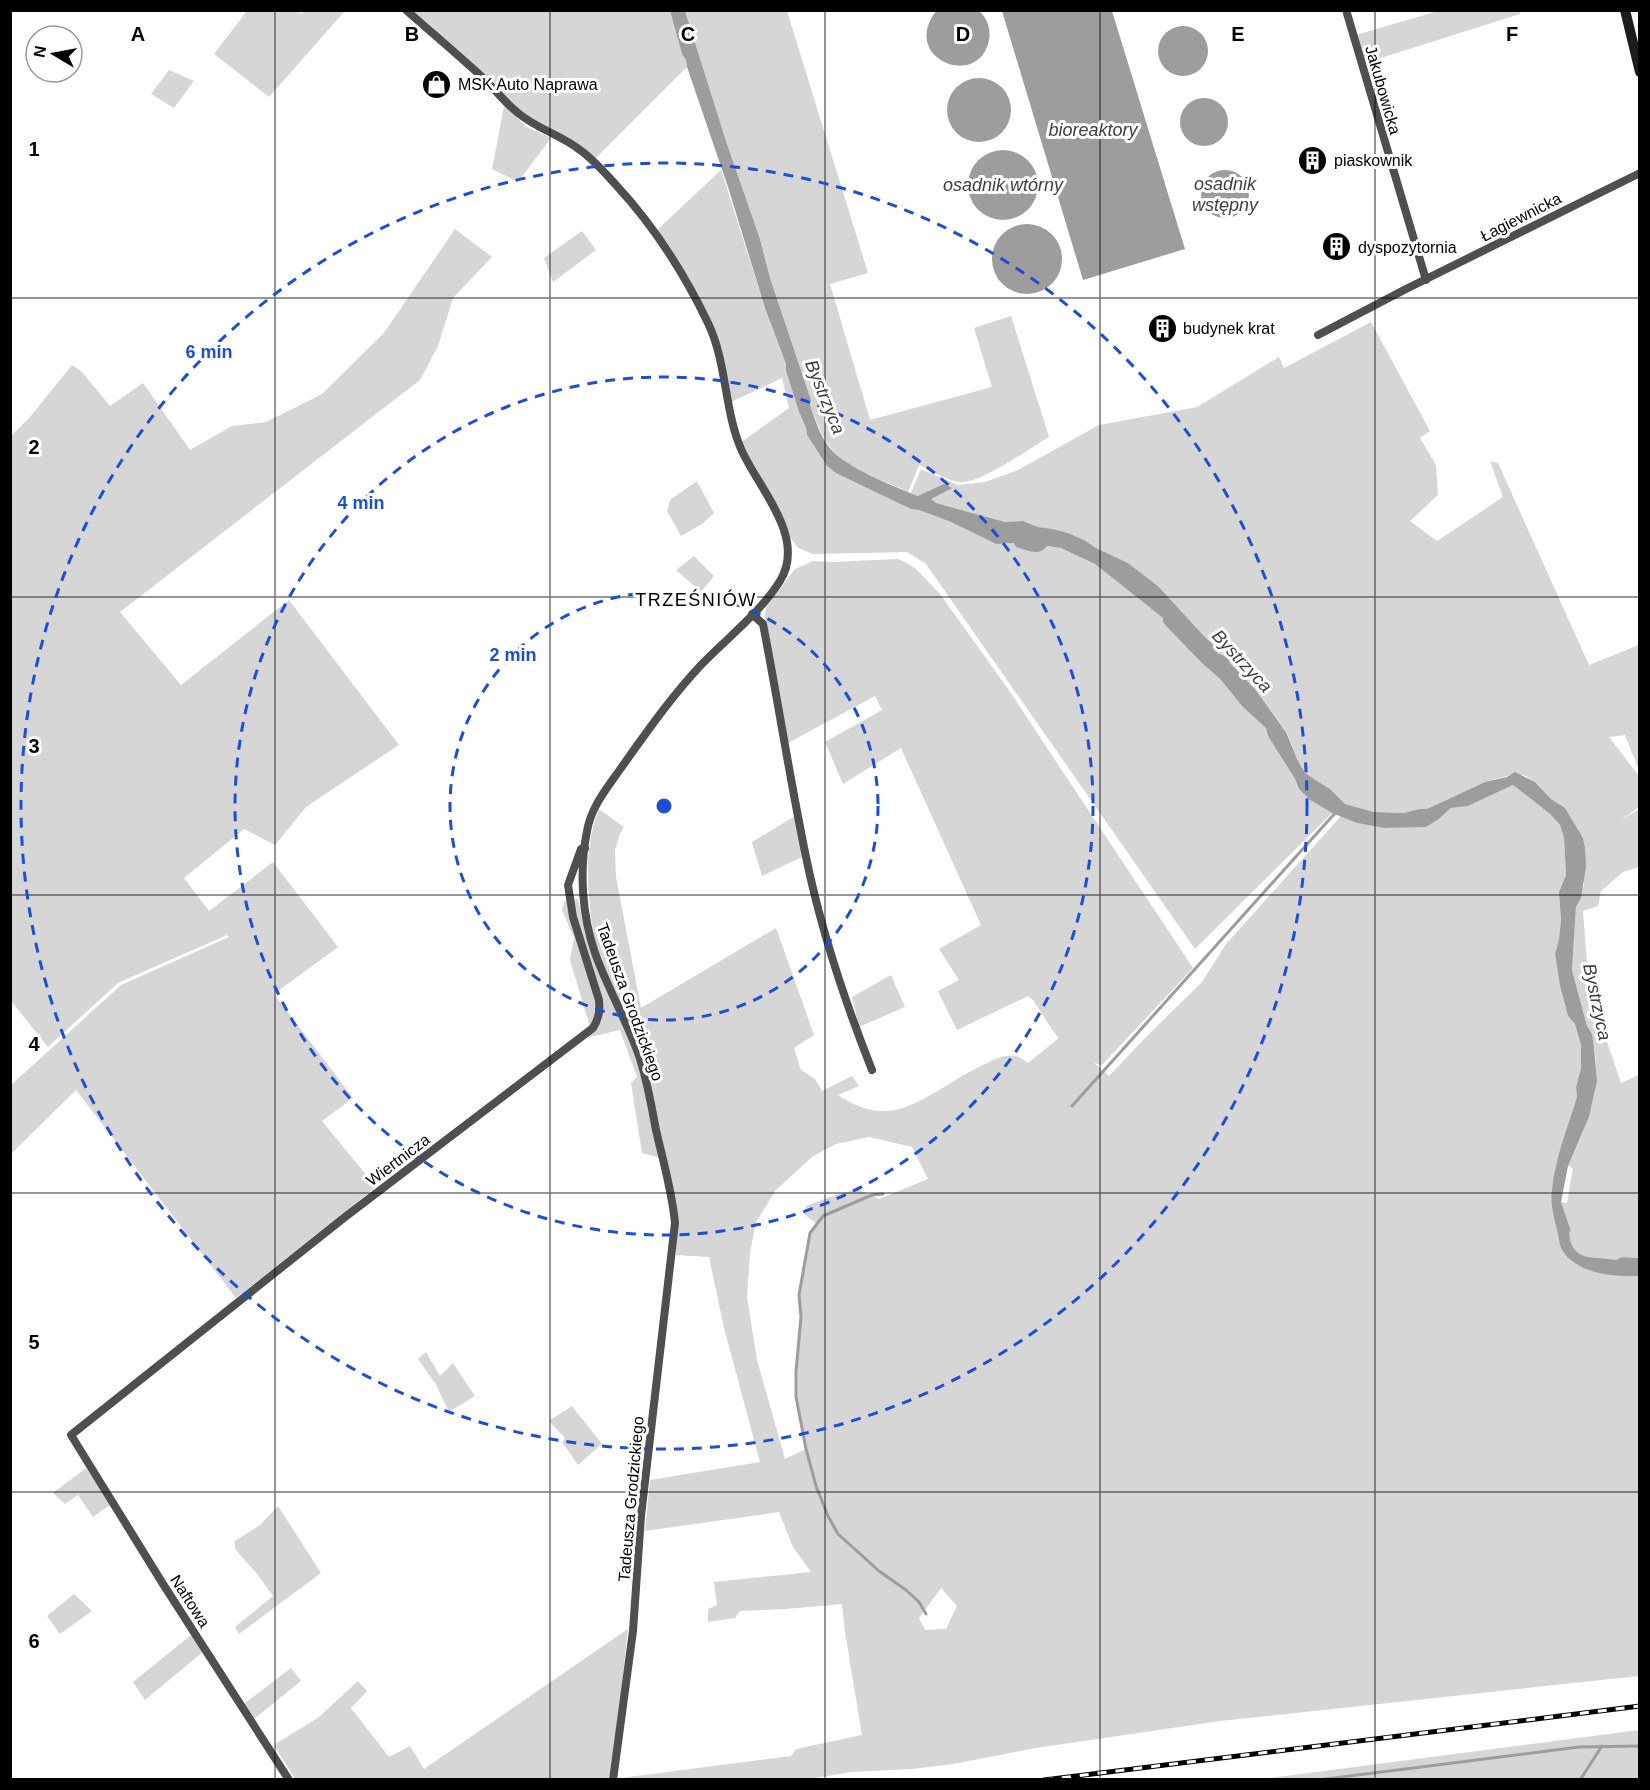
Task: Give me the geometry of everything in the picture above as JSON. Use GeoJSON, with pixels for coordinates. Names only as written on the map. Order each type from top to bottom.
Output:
{"type":"FeatureCollection","features":[{"type":"Feature","properties":{"kind":"main road"},"geometry":{"type":"LineString","coordinates":[[1625,10],[1640,72]]}},
{"type":"Feature","properties":{"kind":"street","name":"Tadeusza Grodzickiego"},"geometry":{"type":"LineString","coordinates":[[406,10],[460,56],[522,117],[574,146],[593,161],[643,215],[674,261],[710,328],[720,360],[734,431],[778,516],[789,553],[784,573],[772,592],[700,666],[635,748],[595,807],[587,830],[583,881],[587,922],[595,952],[627,1025],[643,1069],[675,1222],[641,1516],[633,1630],[613,1779]]}},
{"type":"Feature","properties":{"kind":"street","name":"Jakubowicka"},"geometry":{"type":"LineString","coordinates":[[1346,10],[1426,280]]}},
{"type":"Feature","properties":{"kind":"street","name":"Łagiewnicka"},"geometry":{"type":"LineString","coordinates":[[1318,335],[1640,173]]}},
{"type":"Feature","properties":{"kind":"street"},"geometry":{"type":"LineString","coordinates":[[752,614],[763,624],[794,795],[818,908],[853,1024],[872,1070]]}},
{"type":"Feature","properties":{"kind":"street","name":"Wiertnicza"},"geometry":{"type":"LineString","coordinates":[[71,1435],[345,1217],[593,1028],[600,1011],[573,917],[568,885],[581,849],[585,848]]}},
{"type":"Feature","properties":{"kind":"street","name":"Naftowa"},"geometry":{"type":"LineString","coordinates":[[71,1435],[163,1584],[289,1779]]}},
{"type":"Feature","properties":{"kind":"shaded area"},"geometry":{"type":"Polygon","coordinates":[[[1519,10],[1520,14],[1365,63],[1356,35],[1438,11],[1519,10]]]}},
{"type":"Feature","properties":{"kind":"shaded area"},"geometry":{"type":"Polygon","coordinates":[[[247,11],[298,11],[301,14],[304,11],[345,11],[269,97],[214,54],[247,11]]]}},
{"type":"Feature","properties":{"kind":"shaded area"},"geometry":{"type":"Polygon","coordinates":[[[411,11],[670,11],[687,67],[593,161],[544,131],[491,86],[495,83],[411,11]]]}},
{"type":"Feature","properties":{"kind":"shaded area"},"geometry":{"type":"Polygon","coordinates":[[[685,11],[787,11],[868,273],[830,284],[870,420],[992,387],[974,328],[1011,316],[1049,437],[991,472],[967,482],[953,481],[919,465],[908,492],[856,468],[831,448],[810,405],[811,400],[770,278],[760,239],[685,11]]]}},
{"type":"Feature","properties":{"kind":"shaded area"},"geometry":{"type":"Polygon","coordinates":[[[169,70],[194,81],[174,108],[151,94],[169,70]]]}},
{"type":"Feature","properties":{"kind":"shaded area"},"geometry":{"type":"Polygon","coordinates":[[[504,106],[527,127],[551,138],[518,182],[492,169],[504,106]]]}},
{"type":"Feature","properties":{"kind":"shaded area"},"geometry":{"type":"Polygon","coordinates":[[[721,170],[765,308],[786,364],[786,371],[807,435],[827,466],[911,509],[951,522],[996,544],[1015,543],[1017,547],[1023,549],[1047,546],[1061,548],[1095,564],[1163,618],[1166,626],[1266,728],[1268,736],[1299,789],[1310,800],[1332,813],[1195,949],[926,564],[907,552],[813,554],[798,548],[790,537],[779,508],[740,443],[789,408],[782,378],[725,405],[716,356],[707,325],[655,232],[721,170]]]}},
{"type":"Feature","properties":{"kind":"shaded area"},"geometry":{"type":"Polygon","coordinates":[[[455,229],[492,257],[453,298],[438,346],[420,380],[120,612],[181,685],[289,600],[399,745],[306,807],[275,845],[244,829],[184,878],[209,911],[273,862],[338,947],[274,994],[353,1098],[322,1121],[376,1187],[236,1298],[76,1090],[11,1154],[11,1085],[121,985],[229,937],[227,935],[118,983],[48,1047],[11,1001],[11,436],[30,417],[72,365],[82,372],[110,406],[143,383],[190,450],[232,426],[266,422],[322,394],[384,333],[455,229]]]}},
{"type":"Feature","properties":{"kind":"shaded area"},"geometry":{"type":"Polygon","coordinates":[[[582,231],[596,250],[553,282],[544,258],[582,231]]]}},
{"type":"Feature","properties":{"kind":"shaded area"},"geometry":{"type":"Polygon","coordinates":[[[1371,322],[1430,431],[1420,438],[1436,465],[1438,495],[1410,521],[1437,541],[1503,497],[1490,461],[1498,463],[1589,665],[1639,645],[1639,770],[1625,735],[1609,737],[1639,776],[1639,807],[1620,821],[1639,809],[1639,867],[1623,872],[1601,891],[1598,906],[1583,911],[1588,977],[1592,998],[1621,1083],[1639,1075],[1639,1258],[1594,1259],[1580,1255],[1574,1250],[1569,1239],[1571,1231],[1561,1202],[1567,1203],[1573,1168],[1568,1166],[1584,1131],[1591,1108],[1596,1072],[1594,1047],[1572,970],[1576,907],[1584,885],[1583,874],[1586,867],[1573,821],[1565,808],[1524,775],[1511,775],[1485,782],[1427,809],[1404,813],[1374,812],[1345,804],[1305,773],[1286,731],[1255,689],[1227,658],[1217,653],[1219,649],[1158,586],[1128,563],[1068,533],[1038,527],[1023,521],[1005,522],[936,503],[911,493],[921,469],[958,485],[985,482],[1018,470],[1099,425],[1197,407],[1279,357],[1284,368],[1371,322]]]}},
{"type":"Feature","properties":{"kind":"shaded area"},"geometry":{"type":"Polygon","coordinates":[[[697,481],[714,513],[702,524],[681,536],[667,511],[670,500],[697,481]]]}},
{"type":"Feature","properties":{"kind":"shaded area"},"geometry":{"type":"Polygon","coordinates":[[[694,556],[714,576],[701,592],[676,570],[694,556]]]}},
{"type":"Feature","properties":{"kind":"shaded area"},"geometry":{"type":"Polygon","coordinates":[[[898,559],[916,569],[940,594],[1008,689],[1193,968],[1102,1065],[1094,1063],[1109,1076],[1202,982],[1226,944],[1341,816],[1357,823],[1384,828],[1403,827],[1440,818],[1451,808],[1468,806],[1513,785],[1550,814],[1560,825],[1564,838],[1566,876],[1559,892],[1561,920],[1555,954],[1568,1016],[1575,1024],[1581,1045],[1581,1068],[1576,1087],[1577,1097],[1555,1169],[1558,1232],[1561,1247],[1605,1274],[1639,1276],[1639,1676],[1220,1721],[1036,1748],[953,1764],[851,1772],[804,1780],[619,1779],[791,1756],[796,1749],[862,1735],[842,1604],[740,1611],[735,1618],[708,1622],[708,1609],[717,1605],[714,1582],[811,1572],[793,1547],[779,1512],[645,1531],[650,1480],[760,1462],[724,1328],[709,1257],[676,1255],[677,1210],[667,1165],[657,1157],[642,1153],[631,1083],[637,1077],[620,1030],[590,1037],[588,1020],[570,960],[574,938],[562,910],[565,900],[578,899],[586,936],[594,936],[588,872],[590,840],[599,809],[624,827],[615,850],[616,877],[641,1008],[776,928],[814,1035],[794,1048],[801,1070],[815,1079],[822,1091],[852,1076],[859,1086],[838,1095],[860,1107],[886,1111],[910,1105],[996,1059],[1016,1056],[1028,1063],[1059,1038],[1028,996],[957,1030],[938,991],[959,980],[939,949],[981,925],[901,748],[843,784],[825,742],[882,710],[875,696],[788,743],[764,623],[766,607],[795,569],[813,561],[898,559]],[[869,1137],[836,1144],[813,1156],[776,1190],[756,1222],[750,1253],[747,1297],[757,1360],[785,1459],[806,1449],[796,1397],[796,1371],[801,1317],[800,1295],[810,1233],[817,1224],[804,1214],[806,1206],[857,1189],[879,1199],[928,1179],[912,1147],[869,1137]],[[941,1588],[919,1618],[925,1630],[946,1629],[957,1606],[941,1588]]]}},
{"type":"Feature","properties":{"kind":"shaded area"},"geometry":{"type":"Polygon","coordinates":[[[795,816],[804,856],[762,876],[752,842],[795,816]]]}},
{"type":"Feature","properties":{"kind":"shaded area"},"geometry":{"type":"Polygon","coordinates":[[[891,975],[905,1007],[859,1027],[852,997],[891,975]]]}},
{"type":"Feature","properties":{"kind":"shaded area"},"geometry":{"type":"Polygon","coordinates":[[[426,1352],[440,1376],[453,1363],[475,1396],[449,1412],[435,1383],[418,1359],[426,1352]]]}},
{"type":"Feature","properties":{"kind":"shaded area"},"geometry":{"type":"Polygon","coordinates":[[[572,1406],[602,1444],[578,1465],[562,1442],[565,1438],[549,1421],[572,1406]]]}},
{"type":"Feature","properties":{"kind":"shaded area"},"geometry":{"type":"Polygon","coordinates":[[[86,1468],[111,1504],[93,1517],[78,1495],[65,1504],[53,1493],[86,1468]]]}},
{"type":"Feature","properties":{"kind":"shaded area"},"geometry":{"type":"Polygon","coordinates":[[[278,1506],[321,1573],[239,1634],[235,1627],[273,1596],[235,1549],[235,1541],[260,1525],[278,1506]]]}},
{"type":"Feature","properties":{"kind":"shaded area"},"geometry":{"type":"Polygon","coordinates":[[[74,1594],[92,1611],[60,1634],[47,1616],[74,1594]]]}},
{"type":"Feature","properties":{"kind":"shaded area"},"geometry":{"type":"Polygon","coordinates":[[[628,1629],[609,1779],[295,1779],[274,1745],[319,1717],[358,1681],[367,1691],[351,1708],[389,1757],[410,1746],[424,1769],[628,1629]]]}},
{"type":"Feature","properties":{"kind":"shaded area"},"geometry":{"type":"Polygon","coordinates":[[[191,1635],[204,1651],[145,1700],[133,1682],[191,1635]]]}},
{"type":"Feature","properties":{"kind":"shaded area"},"geometry":{"type":"Polygon","coordinates":[[[291,1668],[301,1681],[254,1719],[244,1704],[291,1668]]]}},
{"type":"Feature","properties":{"kind":"shaded area"},"geometry":{"type":"Polygon","coordinates":[[[1639,1730],[1639,1779],[1263,1779],[1639,1730]]]}},
{"type":"Feature","properties":{"kind":"water"},"geometry":{"type":"Polygon","coordinates":[[[937,10],[979,11],[986,20],[989,40],[982,55],[971,64],[958,66],[945,62],[934,54],[927,42],[928,27],[937,10]]]}},
{"type":"Feature","properties":{"kind":"water"},"geometry":{"type":"Polygon","coordinates":[[[670,11],[685,11],[760,239],[770,278],[811,400],[812,411],[823,437],[836,454],[870,476],[918,496],[944,484],[952,488],[931,499],[936,503],[1005,522],[1023,521],[1038,527],[1068,533],[1128,563],[1158,586],[1219,650],[1217,653],[1227,657],[1255,689],[1286,732],[1305,773],[1331,790],[1345,804],[1374,812],[1404,813],[1427,809],[1485,782],[1507,777],[1515,772],[1535,782],[1551,799],[1565,808],[1583,838],[1585,848],[1586,867],[1581,898],[1576,907],[1572,970],[1587,1026],[1592,1034],[1597,1081],[1589,1117],[1568,1166],[1561,1202],[1571,1231],[1569,1232],[1574,1249],[1592,1258],[1616,1260],[1622,1257],[1639,1258],[1639,1276],[1618,1276],[1596,1272],[1585,1269],[1567,1257],[1561,1248],[1553,1210],[1552,1195],[1556,1166],[1577,1097],[1576,1087],[1581,1068],[1581,1045],[1575,1024],[1568,1016],[1555,954],[1561,920],[1559,892],[1566,875],[1564,838],[1560,825],[1550,814],[1513,785],[1468,806],[1451,808],[1426,827],[1384,828],[1357,823],[1332,813],[1310,800],[1299,789],[1268,736],[1266,728],[1166,626],[1163,618],[1095,564],[1061,548],[1047,546],[1040,551],[1033,552],[1016,547],[1014,543],[996,544],[951,522],[911,509],[836,473],[827,466],[807,435],[799,412],[786,371],[786,364],[765,308],[670,11]]]}},
{"type":"Feature","properties":{"kind":"water","name":"bioreaktory"},"geometry":{"type":"Polygon","coordinates":[[[1002,11],[1112,11],[1185,249],[1083,280],[1002,11]]]}},
{"type":"Feature","properties":{"kind":"water"},"geometry":{"type":"Polygon","coordinates":[[[1188,26],[1201,33],[1207,41],[1207,61],[1201,69],[1193,75],[1178,76],[1165,69],[1159,61],[1158,46],[1165,33],[1173,27],[1188,26]]]}},
{"type":"Feature","properties":{"kind":"water","name":"osadnik wtórny"},"geometry":{"type":"Polygon","coordinates":[[[979,78],[997,84],[1005,92],[1011,110],[1005,128],[997,136],[979,142],[961,136],[953,128],[947,110],[953,92],[961,84],[979,78]]]}},
{"type":"Feature","properties":{"kind":"water","name":"osadnik wstępny"},"geometry":{"type":"Polygon","coordinates":[[[1204,98],[1221,105],[1228,122],[1221,139],[1204,146],[1187,139],[1180,122],[1187,105],[1204,98]]]}},
{"type":"Feature","properties":{"kind":"water","name":"osadnik wtórny"},"geometry":{"type":"Polygon","coordinates":[[[996,150],[1010,150],[1023,156],[1032,165],[1038,178],[1036,198],[1028,210],[1010,220],[996,220],[983,214],[974,205],[968,192],[968,178],[974,165],[983,156],[996,150]]]}},
{"type":"Feature","properties":{"kind":"water","name":"osadnik wstępny"},"geometry":{"type":"Polygon","coordinates":[[[1225,170],[1242,177],[1249,194],[1242,211],[1225,218],[1208,211],[1201,194],[1208,177],[1225,170]]]}},
{"type":"Feature","properties":{"kind":"water","name":"osadnik wtórny"},"geometry":{"type":"Polygon","coordinates":[[[1020,224],[1034,224],[1047,230],[1056,239],[1062,252],[1060,272],[1052,284],[1034,294],[1020,294],[1007,288],[998,279],[992,266],[992,252],[998,239],[1007,230],[1020,224]]]}},
{"type":"Feature","properties":{"kind":"waterway"},"geometry":{"type":"LineString","coordinates":[[1072,1106],[1337,811]]}},
{"type":"Feature","properties":{"kind":"waterway"},"geometry":{"type":"LineString","coordinates":[[883,1194],[872,1195],[823,1216],[810,1233],[799,1295],[801,1317],[796,1397],[816,1486],[838,1534],[879,1571],[906,1590],[919,1602],[926,1614]]}},
{"type":"Feature","properties":{"kind":"waterway"},"geometry":{"type":"LineString","coordinates":[[1580,1780],[1602,1746]]}},
{"type":"Feature","properties":{"kind":"waterway"},"geometry":{"type":"LineString","coordinates":[[1318,1780],[1579,1747],[1640,1746]]}},
{"type":"Feature","properties":{"kind":"railway"},"geometry":{"type":"LineString","coordinates":[[1044,1780],[1640,1706]]}},
{"type":"Feature","properties":{"kind":"place","name":"MSK Auto Naprawa"},"geometry":{"type":"Point","coordinates":[437,84]}},
{"type":"Feature","properties":{"kind":"place","name":"piaskownik"},"geometry":{"type":"Point","coordinates":[1313,160]}},
{"type":"Feature","properties":{"kind":"place","name":"dyspozytornia"},"geometry":{"type":"Point","coordinates":[1337,247]}},
{"type":"Feature","properties":{"kind":"place","name":"budynek krat"},"geometry":{"type":"Point","coordinates":[1162,328]}},
{"type":"Feature","properties":{"kind":"district","name":"TRZEŚNIÓW"},"geometry":{"type":"Point","coordinates":[696,600]}},
{"type":"Feature","properties":{"kind":"water label","name":"Bystrzyca"},"geometry":{"type":"Point","coordinates":[825,397]}},
{"type":"Feature","properties":{"kind":"water label","name":"Bystrzyca"},"geometry":{"type":"Point","coordinates":[1242,661]}},
{"type":"Feature","properties":{"kind":"water label","name":"Bystrzyca"},"geometry":{"type":"Point","coordinates":[1597,1002]}}]}
